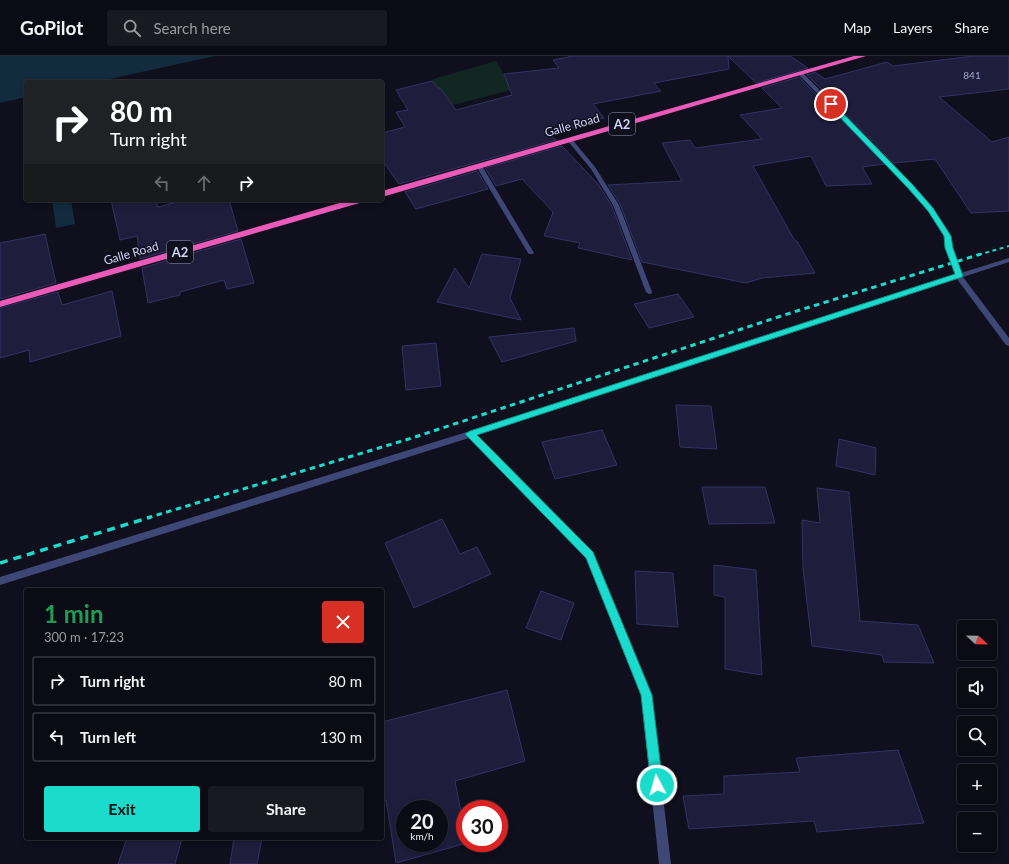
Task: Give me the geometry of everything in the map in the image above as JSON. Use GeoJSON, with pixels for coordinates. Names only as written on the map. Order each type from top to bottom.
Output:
{"type":"FeatureCollection","features":[{"type":"Feature","properties":{"kind":"highway","name":"Galle Road"},"geometry":{"type":"LineString","coordinates":[[384,193],[862,56]]}},
{"type":"Feature","properties":{"kind":"highway","name":"Galle Road"},"geometry":{"type":"LineString","coordinates":[[0,304],[353,202]]}},
{"type":"Feature","properties":{"kind":"street"},"geometry":{"type":"LineString","coordinates":[[800,73],[910,185],[931,209],[947,236],[949,248],[959,276],[1009,344]]}},
{"type":"Feature","properties":{"kind":"street"},"geometry":{"type":"LineString","coordinates":[[569,139],[593,168],[616,205],[648,292]]}},
{"type":"Feature","properties":{"kind":"street"},"geometry":{"type":"LineString","coordinates":[[479,166],[532,253]]}},
{"type":"Feature","properties":{"kind":"street"},"geometry":{"type":"LineString","coordinates":[[1,582],[470,434],[1009,260]]}},
{"type":"Feature","properties":{"kind":"street"},"geometry":{"type":"LineString","coordinates":[[470,434],[589,555],[646,695],[665,864]]}},
{"type":"Feature","properties":{"kind":"green space"},"geometry":{"type":"Polygon","coordinates":[[[496,61],[511,90],[453,105],[440,88],[437,88],[432,81],[433,79],[496,61]]]}},
{"type":"Feature","properties":{"kind":"water"},"geometry":{"type":"Polygon","coordinates":[[[0,56],[215,56],[105,80],[24,80],[24,97],[0,103],[0,56]]]}},
{"type":"Feature","properties":{"kind":"water"},"geometry":{"type":"Polygon","coordinates":[[[52,202],[71,202],[75,224],[56,228],[52,202]]]}},
{"type":"Feature","properties":{"kind":"building"},"geometry":{"type":"Polygon","coordinates":[[[573,56],[728,56],[729,69],[654,83],[661,91],[593,104],[604,118],[576,123],[578,127],[546,130],[556,140],[399,184],[384,163],[384,132],[405,127],[396,112],[408,110],[396,90],[432,81],[438,88],[440,88],[456,110],[512,95],[504,74],[559,68],[553,60],[573,56]]]}},
{"type":"Feature","properties":{"kind":"building"},"geometry":{"type":"Polygon","coordinates":[[[728,56],[790,56],[808,68],[756,83],[728,56]]]}},
{"type":"Feature","properties":{"kind":"building"},"geometry":{"type":"Polygon","coordinates":[[[974,56],[1009,56],[1009,89],[939,97],[992,142],[1009,137],[1009,211],[971,213],[935,159],[894,163],[807,75],[815,72],[825,79],[887,62],[893,66],[974,56]]]}},
{"type":"Feature","properties":{"kind":"building"},"geometry":{"type":"Polygon","coordinates":[[[799,77],[885,164],[862,167],[872,184],[826,186],[811,156],[753,166],[795,241],[797,241],[815,273],[762,278],[746,283],[642,262],[620,204],[608,185],[682,181],[662,143],[690,140],[695,148],[762,139],[740,115],[782,108],[762,88],[799,77]]]}},
{"type":"Feature","properties":{"kind":"building"},"geometry":{"type":"Polygon","coordinates":[[[562,146],[598,184],[612,206],[632,260],[578,248],[580,243],[544,236],[553,212],[522,179],[496,186],[485,168],[562,146]]]}},
{"type":"Feature","properties":{"kind":"building"},"geometry":{"type":"Polygon","coordinates":[[[477,171],[488,189],[416,209],[405,192],[477,171]]]}},
{"type":"Feature","properties":{"kind":"building"},"geometry":{"type":"Polygon","coordinates":[[[111,202],[157,202],[158,207],[177,202],[230,202],[238,231],[140,259],[137,236],[120,240],[111,202]]]}},
{"type":"Feature","properties":{"kind":"building"},"geometry":{"type":"Polygon","coordinates":[[[45,234],[56,283],[0,299],[0,243],[45,234]]]}},
{"type":"Feature","properties":{"kind":"building"},"geometry":{"type":"Polygon","coordinates":[[[241,239],[254,283],[227,289],[224,280],[180,292],[180,295],[148,303],[142,268],[241,239]]]}},
{"type":"Feature","properties":{"kind":"building"},"geometry":{"type":"Polygon","coordinates":[[[482,254],[521,259],[510,298],[521,320],[437,302],[455,268],[469,288],[482,254]]]}},
{"type":"Feature","properties":{"kind":"building"},"geometry":{"type":"Polygon","coordinates":[[[112,291],[121,336],[30,362],[29,350],[0,358],[0,308],[58,292],[62,305],[112,291]]]}},
{"type":"Feature","properties":{"kind":"building"},"geometry":{"type":"Polygon","coordinates":[[[678,294],[694,317],[649,328],[634,304],[678,294]]]}},
{"type":"Feature","properties":{"kind":"building"},"geometry":{"type":"Polygon","coordinates":[[[574,328],[576,341],[502,362],[489,337],[574,328]]]}},
{"type":"Feature","properties":{"kind":"building"},"geometry":{"type":"Polygon","coordinates":[[[436,343],[441,386],[406,390],[402,346],[436,343]]]}},
{"type":"Feature","properties":{"kind":"building"},"geometry":{"type":"Polygon","coordinates":[[[676,405],[711,406],[717,449],[680,447],[676,405]]]}},
{"type":"Feature","properties":{"kind":"building"},"geometry":{"type":"Polygon","coordinates":[[[602,430],[617,465],[555,479],[542,442],[602,430]]]}},
{"type":"Feature","properties":{"kind":"building"},"geometry":{"type":"Polygon","coordinates":[[[839,439],[876,448],[875,475],[836,466],[839,439]]]}},
{"type":"Feature","properties":{"kind":"building"},"geometry":{"type":"Polygon","coordinates":[[[702,487],[765,487],[775,523],[709,524],[702,487]]]}},
{"type":"Feature","properties":{"kind":"building"},"geometry":{"type":"Polygon","coordinates":[[[817,488],[849,492],[860,621],[918,625],[934,663],[884,662],[882,655],[812,646],[803,568],[802,520],[820,523],[817,488]]]}},
{"type":"Feature","properties":{"kind":"building"},"geometry":{"type":"Polygon","coordinates":[[[442,519],[460,554],[477,547],[491,574],[414,608],[385,543],[442,519]]]}},
{"type":"Feature","properties":{"kind":"building"},"geometry":{"type":"Polygon","coordinates":[[[714,565],[756,570],[762,675],[725,669],[725,597],[714,595],[714,565]]]}},
{"type":"Feature","properties":{"kind":"building"},"geometry":{"type":"Polygon","coordinates":[[[635,571],[673,573],[678,627],[637,624],[635,571]]]}},
{"type":"Feature","properties":{"kind":"building"},"geometry":{"type":"Polygon","coordinates":[[[541,591],[574,603],[561,640],[526,628],[541,591]]]}},
{"type":"Feature","properties":{"kind":"building"},"geometry":{"type":"Polygon","coordinates":[[[507,690],[525,761],[455,781],[459,800],[456,800],[456,846],[448,848],[448,800],[396,800],[396,852],[435,852],[396,863],[386,800],[384,800],[384,721],[507,690]]]}},
{"type":"Feature","properties":{"kind":"building"},"geometry":{"type":"Polygon","coordinates":[[[898,750],[924,823],[817,832],[814,821],[689,829],[683,796],[724,794],[724,776],[800,772],[796,758],[898,750]]]}},
{"type":"Feature","properties":{"kind":"building"},"geometry":{"type":"Polygon","coordinates":[[[126,840],[181,840],[175,864],[118,864],[126,840]]]}},
{"type":"Feature","properties":{"kind":"building"},"geometry":{"type":"Polygon","coordinates":[[[234,840],[262,840],[257,864],[230,864],[234,840]]]}},
{"type":"Feature","properties":{"kind":"railway"},"geometry":{"type":"LineString","coordinates":[[978,255],[1009,246]]}},
{"type":"Feature","properties":{"kind":"railway"},"geometry":{"type":"LineString","coordinates":[[147,518],[412,438],[784,315],[981,254]]}},
{"type":"Feature","properties":{"kind":"railway"},"geometry":{"type":"LineString","coordinates":[[0,563],[151,517]]}},
{"type":"Feature","properties":{"kind":"route"},"geometry":{"type":"LineString","coordinates":[[657,785],[646,695],[589,555],[470,434],[842,312],[959,276],[949,248],[947,236],[931,209],[910,185],[831,104]]}}]}
